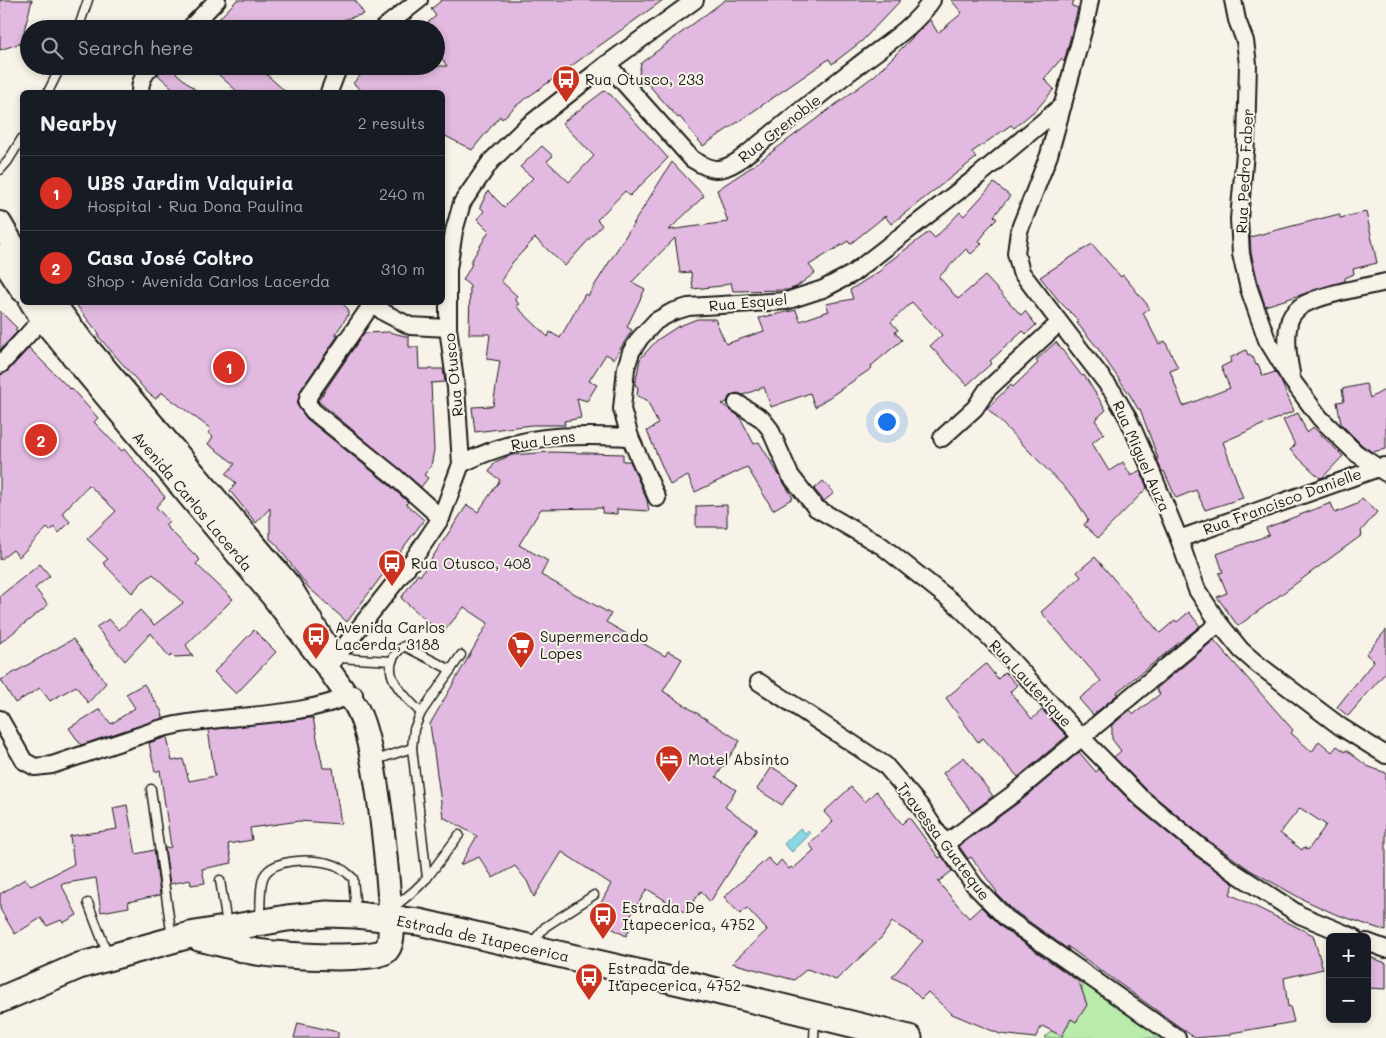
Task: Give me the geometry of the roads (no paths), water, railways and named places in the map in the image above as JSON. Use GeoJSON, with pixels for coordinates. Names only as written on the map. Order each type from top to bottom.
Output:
{"type":"FeatureCollection","features":[{"type":"Feature","properties":{"kind":"main road"},"geometry":{"type":"LineString","coordinates":[[0,223],[20,257]]}},
{"type":"Feature","properties":{"kind":"main road"},"geometry":{"type":"LineString","coordinates":[[0,256],[20,287]]}},
{"type":"Feature","properties":{"kind":"main road","name":"Avenida Carlos Lacerda"},"geometry":{"type":"LineString","coordinates":[[42,308],[273,597],[331,663],[352,697],[366,728],[372,761],[387,864],[391,914]]}},
{"type":"Feature","properties":{"kind":"main road","name":"Estrada de Itapecerica"},"geometry":{"type":"LineString","coordinates":[[0,1000],[79,966],[181,938],[260,923],[327,914],[356,916],[391,914],[529,946],[815,1026],[909,1038]]}},
{"type":"Feature","properties":{"kind":"main road"},"geometry":{"type":"LineString","coordinates":[[181,938],[281,954],[361,957],[377,955],[385,951],[391,939],[391,914]]}},
{"type":"Feature","properties":{"kind":"street"},"geometry":{"type":"LineString","coordinates":[[198,20],[217,0]]}},
{"type":"Feature","properties":{"kind":"street"},"geometry":{"type":"LineString","coordinates":[[393,20],[419,0]]}},
{"type":"Feature","properties":{"kind":"street","name":"Rua Otusco"},"geometry":{"type":"LineString","coordinates":[[331,663],[412,562],[441,518],[461,464],[456,388],[448,328],[448,269],[454,231],[462,203],[491,161],[525,128],[607,64],[695,0]]}},
{"type":"Feature","properties":{"kind":"street","name":"Rua Grenoble"},"geometry":{"type":"LineString","coordinates":[[607,64],[692,159],[710,169],[719,170],[727,168],[738,161],[855,67],[898,36],[932,0]]}},
{"type":"Feature","properties":{"kind":"street","name":"Rua Miguel Auza"},"geometry":{"type":"LineString","coordinates":[[1090,0],[1049,155],[1019,231],[1016,253],[1022,272],[1113,392],[1122,408],[1147,461],[1179,539],[1197,590],[1219,623],[1241,650],[1256,663],[1341,728],[1386,755]]}},
{"type":"Feature","properties":{"kind":"street","name":"Rua Pedro Faber"},"geometry":{"type":"LineString","coordinates":[[1233,0],[1237,20],[1245,40],[1248,64],[1246,142],[1239,219],[1241,254],[1248,290],[1267,340],[1291,379],[1327,425],[1356,453],[1383,468]]}},
{"type":"Feature","properties":{"kind":"street"},"geometry":{"type":"LineString","coordinates":[[140,90],[144,75]]}},
{"type":"Feature","properties":{"kind":"street"},"geometry":{"type":"LineString","coordinates":[[330,90],[336,75]]}},
{"type":"Feature","properties":{"kind":"street","name":"Rua Esquel"},"geometry":{"type":"LineString","coordinates":[[657,498],[630,437],[622,409],[626,368],[631,352],[640,338],[656,321],[672,312],[688,307],[786,300],[823,289],[852,274],[978,176],[1063,104]]}},
{"type":"Feature","properties":{"kind":"street"},"geometry":{"type":"LineString","coordinates":[[1291,379],[1287,340],[1291,317],[1299,308],[1322,298],[1386,282]]}},
{"type":"Feature","properties":{"kind":"street"},"geometry":{"type":"LineString","coordinates":[[370,305],[309,396],[307,402],[313,411],[394,476],[441,518]]}},
{"type":"Feature","properties":{"kind":"street"},"geometry":{"type":"LineString","coordinates":[[374,305],[410,326],[448,328]]}},
{"type":"Feature","properties":{"kind":"street"},"geometry":{"type":"LineString","coordinates":[[0,365],[42,308]]}},
{"type":"Feature","properties":{"kind":"street"},"geometry":{"type":"LineString","coordinates":[[942,438],[980,403],[987,390],[1059,323]]}},
{"type":"Feature","properties":{"kind":"street","name":"Rua Lauterique"},"geometry":{"type":"LineString","coordinates":[[736,403],[762,419],[770,430],[790,475],[816,508],[882,546],[959,607],[1141,798],[1227,867],[1300,915],[1343,933]]}},
{"type":"Feature","properties":{"kind":"street","name":"Rua Lens"},"geometry":{"type":"LineString","coordinates":[[461,464],[502,446],[527,440],[580,435],[630,437]]}},
{"type":"Feature","properties":{"kind":"street","name":"Rua Francisco Danielle"},"geometry":{"type":"LineString","coordinates":[[1179,539],[1383,468]]}},
{"type":"Feature","properties":{"kind":"street"},"geometry":{"type":"LineString","coordinates":[[945,844],[1016,792],[1219,623]]}},
{"type":"Feature","properties":{"kind":"street","name":"Travessa Guateque"},"geometry":{"type":"LineString","coordinates":[[759,682],[885,765],[920,806],[975,886],[1006,918],[1177,1038]]}},
{"type":"Feature","properties":{"kind":"street"},"geometry":{"type":"LineString","coordinates":[[0,720],[24,761],[30,765],[42,767],[176,725],[300,709],[352,697]]}},
{"type":"Feature","properties":{"kind":"street"},"geometry":{"type":"LineString","coordinates":[[1371,943],[1386,949]]}},
{"type":"Feature","properties":{"kind":"lane"},"geometry":{"type":"LineString","coordinates":[[81,20],[88,0]]}},
{"type":"Feature","properties":{"kind":"lane"},"geometry":{"type":"LineString","coordinates":[[49,90],[56,75]]}},
{"type":"Feature","properties":{"kind":"lane"},"geometry":{"type":"LineString","coordinates":[[0,170],[8,162],[20,141]]}},
{"type":"Feature","properties":{"kind":"lane"},"geometry":{"type":"LineString","coordinates":[[421,713],[396,686],[391,670],[392,661],[397,651],[404,646],[451,670]]}},
{"type":"Feature","properties":{"kind":"lane"},"geometry":{"type":"LineString","coordinates":[[427,878],[412,748],[414,729],[421,713],[461,655]]}},
{"type":"Feature","properties":{"kind":"lane"},"geometry":{"type":"LineString","coordinates":[[331,663],[392,661]]}},
{"type":"Feature","properties":{"kind":"lane"},"geometry":{"type":"LineString","coordinates":[[372,761],[412,748]]}},
{"type":"Feature","properties":{"kind":"lane"},"geometry":{"type":"LineString","coordinates":[[151,789],[181,938]]}},
{"type":"Feature","properties":{"kind":"lane"},"geometry":{"type":"LineString","coordinates":[[391,914],[427,878],[459,835]]}},
{"type":"Feature","properties":{"kind":"lane"},"geometry":{"type":"LineString","coordinates":[[260,923],[263,878],[269,868],[279,863],[310,860],[337,866],[353,878],[356,916]]}},
{"type":"Feature","properties":{"kind":"lane"},"geometry":{"type":"LineString","coordinates":[[220,880],[228,929]]}},
{"type":"Feature","properties":{"kind":"lane"},"geometry":{"type":"LineString","coordinates":[[529,946],[545,926],[594,895]]}},
{"type":"Feature","properties":{"kind":"lane"},"geometry":{"type":"LineString","coordinates":[[88,903],[109,958]]}},
{"type":"Feature","properties":{"kind":"water"},"geometry":{"type":"Polygon","coordinates":[[[800,828],[805,833],[808,831],[810,834],[792,852],[784,844],[800,828]]]}},
{"type":"Feature","properties":{"kind":"place","name":"Rua Otusco, 233"},"geometry":{"type":"Point","coordinates":[566,103]}},
{"type":"Feature","properties":{"kind":"place","name":"UBS Jardim Valquiria"},"geometry":{"type":"Point","coordinates":[229,367]}},
{"type":"Feature","properties":{"kind":"place","name":"Casa José Coltro"},"geometry":{"type":"Point","coordinates":[41,440]}},
{"type":"Feature","properties":{"kind":"place","name":"Rua Otusco, 408"},"geometry":{"type":"Point","coordinates":[392,587]}},
{"type":"Feature","properties":{"kind":"place","name":"Avenida Carlos Lacerda, 3188"},"geometry":{"type":"Point","coordinates":[316,660]}},
{"type":"Feature","properties":{"kind":"place","name":"Supermercado Lopes"},"geometry":{"type":"Point","coordinates":[521,669]}},
{"type":"Feature","properties":{"kind":"place","name":"Motel Absinto"},"geometry":{"type":"Point","coordinates":[669,783]}},
{"type":"Feature","properties":{"kind":"place","name":"Estrada De Itapecerica, 4752"},"geometry":{"type":"Point","coordinates":[603,940]}},
{"type":"Feature","properties":{"kind":"place","name":"Estrada de Itapecerica, 4752"},"geometry":{"type":"Point","coordinates":[589,1001]}}]}
